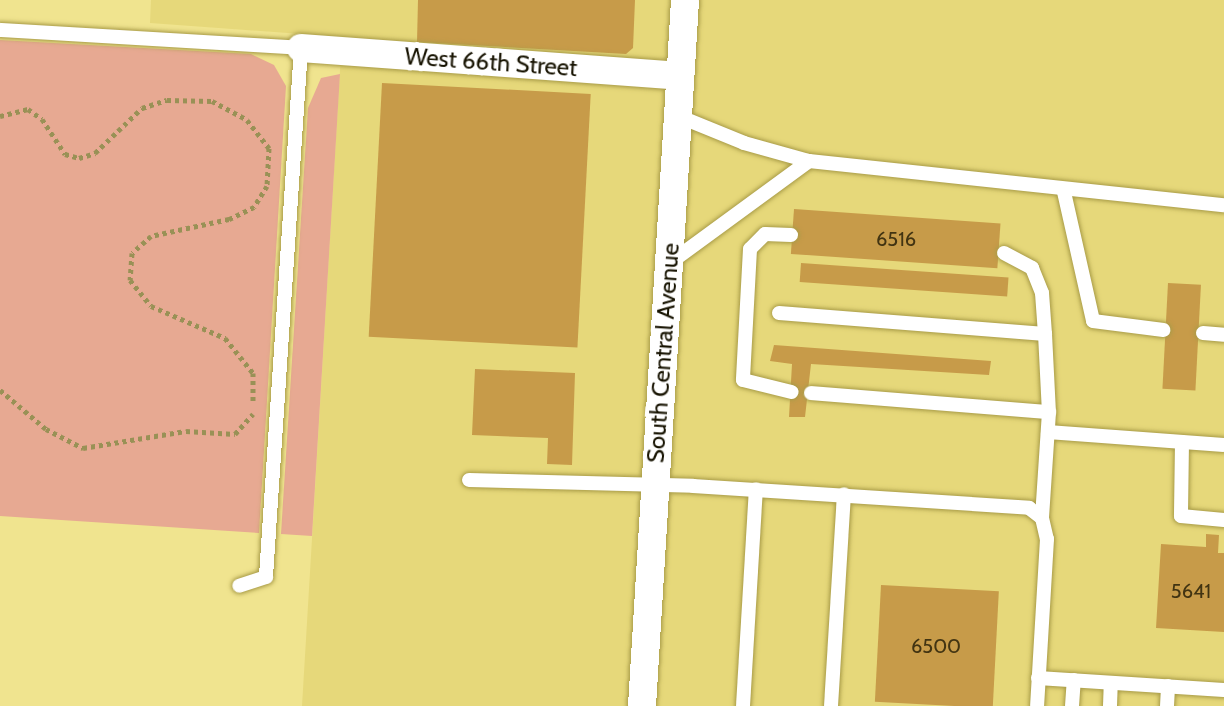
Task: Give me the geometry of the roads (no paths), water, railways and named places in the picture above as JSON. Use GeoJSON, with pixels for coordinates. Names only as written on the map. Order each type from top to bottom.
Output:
{"type":"FeatureCollection","features":[{"type":"Feature","properties":{"kind":"street","name":"South Central Avenue"},"geometry":{"type":"LineString","coordinates":[[642,706],[685,0]]}},
{"type":"Feature","properties":{"kind":"street","name":"West 66th Street"},"geometry":{"type":"LineString","coordinates":[[301,48],[680,76]]}},
{"type":"Feature","properties":{"kind":"lane"},"geometry":{"type":"LineString","coordinates":[[0,30],[301,48],[266,577],[239,586]]}},
{"type":"Feature","properties":{"kind":"lane"},"geometry":{"type":"LineString","coordinates":[[678,116],[744,143],[809,161],[1064,192],[1224,205]]}},
{"type":"Feature","properties":{"kind":"lane"},"geometry":{"type":"LineString","coordinates":[[669,264],[809,161]]}},
{"type":"Feature","properties":{"kind":"lane"},"geometry":{"type":"LineString","coordinates":[[1064,192],[1093,321],[1163,330]]}},
{"type":"Feature","properties":{"kind":"lane"},"geometry":{"type":"LineString","coordinates":[[791,235],[765,234],[750,249],[743,380],[792,392]]}},
{"type":"Feature","properties":{"kind":"lane"},"geometry":{"type":"LineString","coordinates":[[1004,253],[1032,268],[1042,293],[1045,334],[1049,412],[1042,518],[1047,539],[1037,706]]}},
{"type":"Feature","properties":{"kind":"lane"},"geometry":{"type":"LineString","coordinates":[[779,313],[1045,334]]}},
{"type":"Feature","properties":{"kind":"lane"},"geometry":{"type":"LineString","coordinates":[[1203,333],[1224,335]]}},
{"type":"Feature","properties":{"kind":"lane"},"geometry":{"type":"LineString","coordinates":[[811,393],[1049,412]]}},
{"type":"Feature","properties":{"kind":"lane"},"geometry":{"type":"LineString","coordinates":[[1048,432],[1224,445]]}},
{"type":"Feature","properties":{"kind":"lane"},"geometry":{"type":"LineString","coordinates":[[1182,442],[1181,516],[1224,520]]}},
{"type":"Feature","properties":{"kind":"lane"},"geometry":{"type":"LineString","coordinates":[[469,480],[756,489],[1011,505],[1042,518]]}},
{"type":"Feature","properties":{"kind":"lane"},"geometry":{"type":"LineString","coordinates":[[743,706],[756,489]]}},
{"type":"Feature","properties":{"kind":"lane"},"geometry":{"type":"LineString","coordinates":[[831,706],[844,494]]}},
{"type":"Feature","properties":{"kind":"lane"},"geometry":{"type":"LineString","coordinates":[[1038,678],[1218,689],[1211,706]]}},
{"type":"Feature","properties":{"kind":"lane"},"geometry":{"type":"LineString","coordinates":[[1072,706],[1074,680]]}},
{"type":"Feature","properties":{"kind":"lane"},"geometry":{"type":"LineString","coordinates":[[1110,706],[1111,683]]}},
{"type":"Feature","properties":{"kind":"lane"},"geometry":{"type":"LineString","coordinates":[[1167,706],[1168,686]]}}]}
